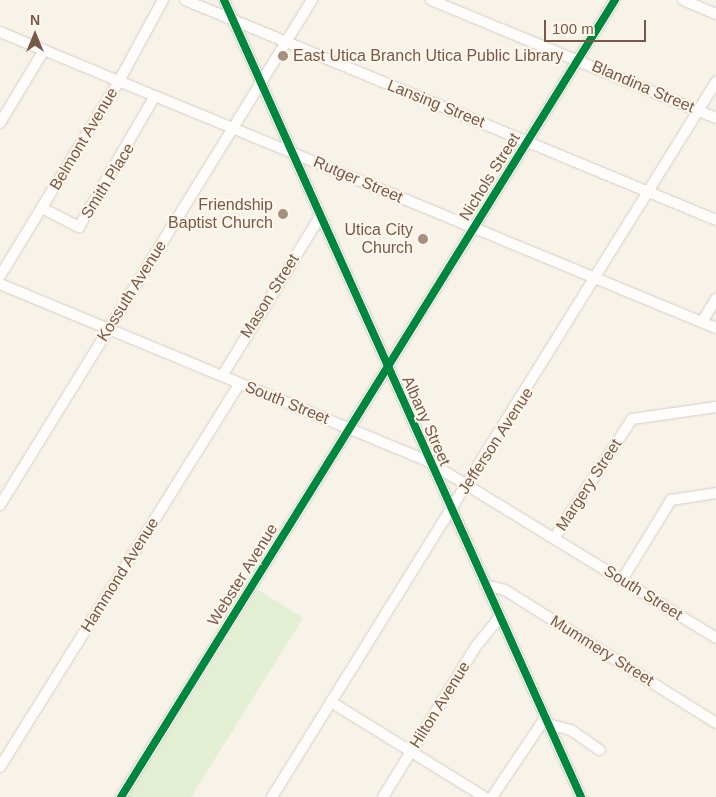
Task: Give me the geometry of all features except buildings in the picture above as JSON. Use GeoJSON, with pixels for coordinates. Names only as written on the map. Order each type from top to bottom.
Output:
{"type":"FeatureCollection","features":[{"type":"Feature","properties":{"kind":"street","name":"Belmont Avenue"},"geometry":{"type":"LineString","coordinates":[[0,276],[119,82],[162,0]]}},
{"type":"Feature","properties":{"kind":"street","name":"Lansing Street"},"geometry":{"type":"LineString","coordinates":[[185,0],[716,220]]}},
{"type":"Feature","properties":{"kind":"street","name":"Albany Street"},"geometry":{"type":"LineString","coordinates":[[224,0],[429,462],[581,797]]}},
{"type":"Feature","properties":{"kind":"street","name":"Kossuth Avenue"},"geometry":{"type":"LineString","coordinates":[[0,505],[312,0]]}},
{"type":"Feature","properties":{"kind":"street","name":"Blandina Street"},"geometry":{"type":"LineString","coordinates":[[431,0],[716,118]]}},
{"type":"Feature","properties":{"kind":"street","name":"Nichols Street"},"geometry":{"type":"LineString","coordinates":[[387,367],[615,0]]}},
{"type":"Feature","properties":{"kind":"street"},"geometry":{"type":"LineString","coordinates":[[683,0],[716,14]]}},
{"type":"Feature","properties":{"kind":"street","name":"Rutger Street"},"geometry":{"type":"LineString","coordinates":[[0,32],[716,328]]}},
{"type":"Feature","properties":{"kind":"street"},"geometry":{"type":"LineString","coordinates":[[0,123],[44,50]]}},
{"type":"Feature","properties":{"kind":"street","name":"Jefferson Avenue"},"geometry":{"type":"LineString","coordinates":[[272,797],[716,82]]}},
{"type":"Feature","properties":{"kind":"street","name":"Smith Place"},"geometry":{"type":"LineString","coordinates":[[42,208],[79,227],[155,96]]}},
{"type":"Feature","properties":{"kind":"street","name":"Mason Street"},"geometry":{"type":"LineString","coordinates":[[222,376],[320,217]]}},
{"type":"Feature","properties":{"kind":"street","name":"South Street"},"geometry":{"type":"LineString","coordinates":[[0,284],[429,462],[555,537],[716,638]]}},
{"type":"Feature","properties":{"kind":"street"},"geometry":{"type":"LineString","coordinates":[[702,322],[716,300]]}},
{"type":"Feature","properties":{"kind":"street","name":"Webster Avenue"},"geometry":{"type":"LineString","coordinates":[[120,797],[387,367]]}},
{"type":"Feature","properties":{"kind":"street","name":"Hammond Avenue"},"geometry":{"type":"LineString","coordinates":[[0,767],[239,384]]}},
{"type":"Feature","properties":{"kind":"street","name":"Margery Street"},"geometry":{"type":"LineString","coordinates":[[555,537],[623,432],[639,415],[716,407]]}},
{"type":"Feature","properties":{"kind":"street"},"geometry":{"type":"LineString","coordinates":[[622,580],[672,500],[716,493]]}},
{"type":"Feature","properties":{"kind":"street","name":"Mummery Street"},"geometry":{"type":"LineString","coordinates":[[486,585],[505,590],[716,723]]}},
{"type":"Feature","properties":{"kind":"street","name":"Hilton Avenue"},"geometry":{"type":"LineString","coordinates":[[383,797],[477,645],[500,617]]}},
{"type":"Feature","properties":{"kind":"street"},"geometry":{"type":"LineString","coordinates":[[331,702],[484,797]]}},
{"type":"Feature","properties":{"kind":"street"},"geometry":{"type":"LineString","coordinates":[[492,797],[547,721],[571,730],[600,750]]}},
{"type":"Feature","properties":{"kind":"green space"},"geometry":{"type":"Polygon","coordinates":[[[258,590],[303,618],[191,797],[128,797],[258,590]]]}},
{"type":"Feature","properties":{"kind":"cycle path"},"geometry":{"type":"LineString","coordinates":[[224,0],[581,797]]}},
{"type":"Feature","properties":{"kind":"cycle path"},"geometry":{"type":"LineString","coordinates":[[121,797],[615,0]]}},
{"type":"Feature","properties":{"kind":"place","name":"East Utica Branch Utica Public Library"},"geometry":{"type":"Point","coordinates":[283,56]}},
{"type":"Feature","properties":{"kind":"place","name":"Friendship Baptist Church"},"geometry":{"type":"Point","coordinates":[283,214]}},
{"type":"Feature","properties":{"kind":"place","name":"Utica City Church"},"geometry":{"type":"Point","coordinates":[423,239]}}]}
